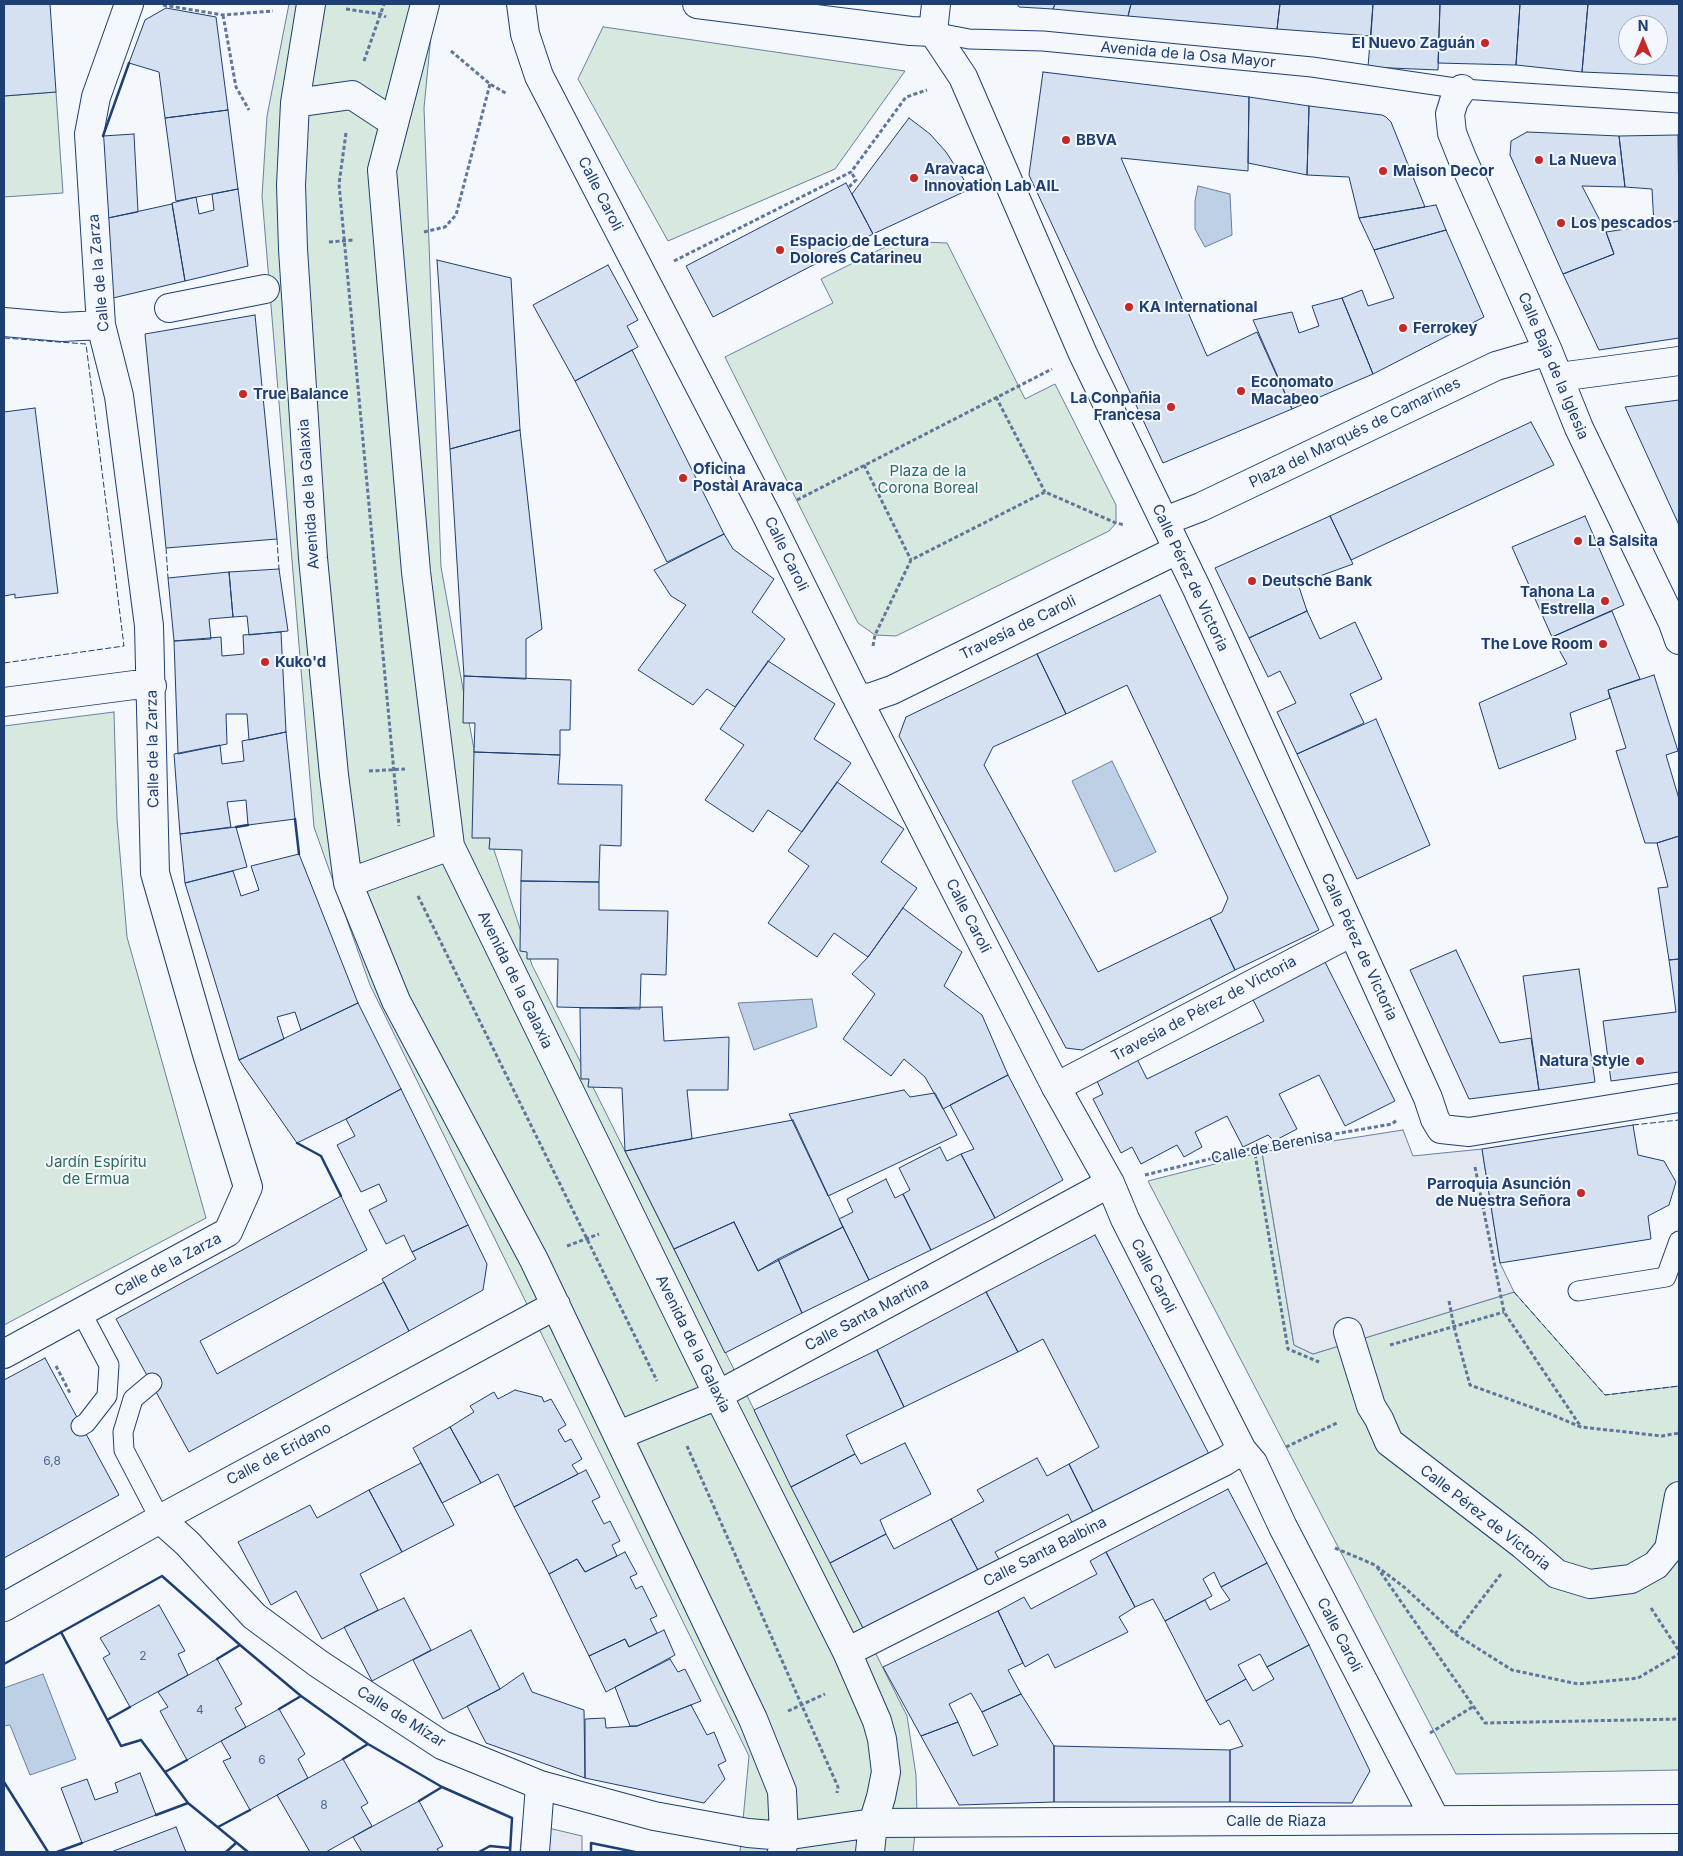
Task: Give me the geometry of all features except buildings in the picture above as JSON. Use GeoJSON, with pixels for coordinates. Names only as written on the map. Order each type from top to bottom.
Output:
{"type":"FeatureCollection","features":[{"type":"Feature","properties":{"kind":"street","name":"Calle de la Zarza"},"geometry":{"type":"LineString","coordinates":[[4,1354],[228,1232],[248,1188],[155,873],[152,686],[149,626],[119,396],[102,325],[89,134],[96,97],[129,4]]}},
{"type":"Feature","properties":{"kind":"street","name":"Avenida de la Galaxia"},"geometry":{"type":"LineString","coordinates":[[311,4],[295,103],[291,185],[293,249],[313,558],[334,775],[348,883],[396,1001],[534,1260],[756,1726],[782,1791],[783,1844]]}},
{"type":"Feature","properties":{"kind":"street","name":"Avenida de la Galaxia"},"geometry":{"type":"LineString","coordinates":[[425,4],[382,170],[416,572],[450,846],[718,1395],[847,1652],[877,1721],[882,1739],[886,1772],[873,1823],[870,1852]]}},
{"type":"Feature","properties":{"kind":"street","name":"Calle Caroli"},"geometry":{"type":"LineString","coordinates":[[521,4],[525,34],[539,76],[767,516],[856,696],[1056,1087],[1110,1183],[1124,1219],[1435,1819]]}},
{"type":"Feature","properties":{"kind":"street","name":"Avenida de la Osa Mayor"},"geometry":{"type":"LineString","coordinates":[[697,4],[911,31],[933,32]]}},
{"type":"Feature","properties":{"kind":"street"},"geometry":{"type":"LineString","coordinates":[[933,32],[936,4]]}},
{"type":"Feature","properties":{"kind":"street","name":"Calle Pérez de Victoria"},"geometry":{"type":"LineString","coordinates":[[933,32],[963,77],[1083,354],[1205,607],[1428,1098],[1435,1119],[1441,1129],[1468,1132]]}},
{"type":"Feature","properties":{"kind":"street","name":"Calle Baja de la Iglesia"},"geometry":{"type":"LineString","coordinates":[[1462,89],[1454,101],[1450,114],[1452,133],[1548,351],[1579,428],[1677,627]]}},
{"type":"Feature","properties":{"kind":"street"},"geometry":{"type":"LineString","coordinates":[[295,103],[352,95],[393,122]]}},
{"type":"Feature","properties":{"kind":"street"},"geometry":{"type":"LineString","coordinates":[[169,308],[265,289]]}},
{"type":"Feature","properties":{"kind":"street"},"geometry":{"type":"LineString","coordinates":[[4,322],[62,327],[102,325]]}},
{"type":"Feature","properties":{"kind":"street","name":"Plaza del Marqués de Camarines"},"geometry":{"type":"LineString","coordinates":[[1165,521],[1201,508],[1496,366],[1548,351]]}},
{"type":"Feature","properties":{"kind":"street"},"geometry":{"type":"LineString","coordinates":[[1559,377],[1679,361]]}},
{"type":"Feature","properties":{"kind":"street","name":"Travesía de Caroli"},"geometry":{"type":"LineString","coordinates":[[856,696],[869,698],[892,690],[1177,550]]}},
{"type":"Feature","properties":{"kind":"street"},"geometry":{"type":"LineString","coordinates":[[4,702],[134,685],[152,686]]}},
{"type":"Feature","properties":{"kind":"street"},"geometry":{"type":"LineString","coordinates":[[348,883],[450,846]]}},
{"type":"Feature","properties":{"kind":"street","name":"Travesía de Pérez de Victoria"},"geometry":{"type":"LineString","coordinates":[[1056,1087],[1352,932]]}},
{"type":"Feature","properties":{"kind":"street"},"geometry":{"type":"LineString","coordinates":[[1468,1132],[1679,1098]]}},
{"type":"Feature","properties":{"kind":"street","name":"Calle Santa Martina"},"geometry":{"type":"LineString","coordinates":[[619,1435],[718,1395],[1110,1183]]}},
{"type":"Feature","properties":{"kind":"street","name":"Calle de Eridano"},"geometry":{"type":"LineString","coordinates":[[4,1607],[160,1518],[556,1305]]}},
{"type":"Feature","properties":{"kind":"street","name":"Calle Pérez de Victoria"},"geometry":{"type":"LineString","coordinates":[[1352,1343],[1371,1406],[1390,1442],[1523,1545],[1557,1574],[1590,1584],[1631,1579],[1656,1565],[1669,1549],[1679,1496]]}},
{"type":"Feature","properties":{"kind":"street","name":"Calle Santa Balbina"},"geometry":{"type":"LineString","coordinates":[[847,1652],[1225,1461],[1247,1457]]}},
{"type":"Feature","properties":{"kind":"street","name":"Calle de Mízar"},"geometry":{"type":"LineString","coordinates":[[160,1518],[187,1543],[254,1616],[318,1664],[442,1745],[540,1785],[654,1816],[748,1833],[783,1844]]}},
{"type":"Feature","properties":{"kind":"street"},"geometry":{"type":"LineString","coordinates":[[535,1852],[540,1785]]}},
{"type":"Feature","properties":{"kind":"street","name":"Calle de Riaza"},"geometry":{"type":"LineString","coordinates":[[783,1844],[873,1823],[1679,1819]]}},
{"type":"Feature","properties":{"kind":"lane","name":"Avenida de la Osa Mayor"},"geometry":{"type":"LineString","coordinates":[[933,32],[969,39],[1043,41],[1312,67],[1462,89],[1679,103]]}},
{"type":"Feature","properties":{"kind":"lane"},"geometry":{"type":"LineString","coordinates":[[1578,1291],[1666,1277],[1679,1241]]}},
{"type":"Feature","properties":{"kind":"lane"},"geometry":{"type":"LineString","coordinates":[[81,1312],[109,1365],[107,1396],[86,1423],[81,1426]]}},
{"type":"Feature","properties":{"kind":"lane"},"geometry":{"type":"LineString","coordinates":[[152,1383],[133,1398],[123,1432],[124,1450],[160,1518]]}},
{"type":"Feature","properties":{"kind":"path"},"geometry":{"type":"LineString","coordinates":[[161,5],[223,15],[293,11],[311,4],[380,14],[438,40],[490,84],[507,94],[539,76]]}},
{"type":"Feature","properties":{"kind":"path"},"geometry":{"type":"LineString","coordinates":[[223,15],[236,87],[250,110]]}},
{"type":"Feature","properties":{"kind":"path"},"geometry":{"type":"LineString","coordinates":[[643,276],[851,172],[906,97],[963,77]]}},
{"type":"Feature","properties":{"kind":"path"},"geometry":{"type":"LineString","coordinates":[[849,188],[856,180],[851,172]]}},
{"type":"Feature","properties":{"kind":"path"},"geometry":{"type":"LineString","coordinates":[[790,503],[1083,354]]}},
{"type":"Feature","properties":{"kind":"path"},"geometry":{"type":"LineString","coordinates":[[996,397],[1045,492],[1116,523],[1132,527]]}},
{"type":"Feature","properties":{"kind":"path"},"geometry":{"type":"LineString","coordinates":[[864,465],[911,560]]}},
{"type":"Feature","properties":{"kind":"path"},"geometry":{"type":"LineString","coordinates":[[871,652],[875,635],[911,560],[1045,492]]}},
{"type":"Feature","properties":{"kind":"path"},"geometry":{"type":"LineString","coordinates":[[334,775],[393,769],[440,768]]}},
{"type":"Feature","properties":{"kind":"path","name":"Calle de Berenisa"},"geometry":{"type":"LineString","coordinates":[[1110,1183],[1254,1148],[1392,1124],[1428,1098]]}},
{"type":"Feature","properties":{"kind":"path"},"geometry":{"type":"LineString","coordinates":[[1468,1132],[1504,1312],[1581,1427]]}},
{"type":"Feature","properties":{"kind":"path"},"geometry":{"type":"LineString","coordinates":[[1254,1148],[1288,1349],[1325,1364],[1352,1343],[1454,1327],[1504,1312]]}},
{"type":"Feature","properties":{"kind":"path"},"geometry":{"type":"LineString","coordinates":[[534,1260],[587,1238],[634,1222]]}},
{"type":"Feature","properties":{"kind":"path"},"geometry":{"type":"LineString","coordinates":[[1449,1301],[1470,1385],[1581,1427],[1662,1436],[1679,1433]]}},
{"type":"Feature","properties":{"kind":"path"},"geometry":{"type":"LineString","coordinates":[[1247,1457],[1371,1406]]}},
{"type":"Feature","properties":{"kind":"path"},"geometry":{"type":"LineString","coordinates":[[1283,1527],[1375,1565],[1404,1588],[1455,1634],[1512,1670],[1578,1684],[1638,1678],[1679,1653],[1631,1579]]}},
{"type":"Feature","properties":{"kind":"path"},"geometry":{"type":"LineString","coordinates":[[1455,1634],[1523,1545]]}},
{"type":"Feature","properties":{"kind":"path"},"geometry":{"type":"LineString","coordinates":[[1375,1565],[1485,1723],[1679,1720]]}},
{"type":"Feature","properties":{"kind":"path"},"geometry":{"type":"LineString","coordinates":[[756,1726],[859,1679]]}},
{"type":"Feature","properties":{"kind":"path"},"geometry":{"type":"LineString","coordinates":[[1399,1751],[1474,1706]]}},
{"type":"Feature","properties":{"kind":"green space"},"geometry":{"type":"Polygon","coordinates":[[[289,4],[434,4],[424,108],[441,567],[490,838],[532,965],[907,1716],[916,1775],[917,1815],[913,1852],[740,1852],[749,1756],[370,985],[314,827],[262,196],[267,116],[289,4]]]}},
{"type":"Feature","properties":{"kind":"green space"},"geometry":{"type":"Polygon","coordinates":[[[603,27],[905,71],[835,169],[668,241],[578,79],[603,27]]]}},
{"type":"Feature","properties":{"kind":"green space"},"geometry":{"type":"Polygon","coordinates":[[[56,92],[63,193],[4,197],[4,96],[56,92]]]}},
{"type":"Feature","properties":{"kind":"green space","name":"Plaza de la Corona Boreal"},"geometry":{"type":"Polygon","coordinates":[[[897,241],[947,243],[1025,399],[1055,384],[1116,505],[1116,523],[1109,531],[896,636],[875,635],[858,623],[725,357],[833,303],[821,279],[897,241]]]}},
{"type":"Feature","properties":{"kind":"green space","name":"Jardín Espíritu de Ermua"},"geometry":{"type":"Polygon","coordinates":[[[114,712],[117,819],[127,937],[206,1218],[4,1325],[4,726],[114,712]]]}},
{"type":"Feature","properties":{"kind":"green space"},"geometry":{"type":"Polygon","coordinates":[[[1262,1152],[1294,1345],[1313,1354],[1514,1292],[1605,1395],[1679,1386],[1679,1770],[1456,1774],[1148,1181],[1262,1152]]]}},
{"type":"Feature","properties":{"kind":"shaded area"},"geometry":{"type":"Polygon","coordinates":[[[1403,1130],[1413,1156],[1482,1149],[1500,1263],[1514,1292],[1313,1354],[1294,1345],[1262,1152],[1403,1130]]]}},
{"type":"Feature","properties":{"kind":"shaded area"},"geometry":{"type":"Polygon","coordinates":[[[523,1822],[582,1836],[582,1852],[520,1852],[523,1822]]]}},
{"type":"Feature","properties":{"kind":"water"},"geometry":{"type":"Polygon","coordinates":[[[1198,186],[1230,194],[1232,235],[1205,247],[1195,229],[1195,201],[1198,186]]]}},
{"type":"Feature","properties":{"kind":"water"},"geometry":{"type":"Polygon","coordinates":[[[1112,761],[1156,852],[1115,872],[1072,781],[1112,761]]]}},
{"type":"Feature","properties":{"kind":"water"},"geometry":{"type":"Polygon","coordinates":[[[812,999],[817,1027],[754,1050],[738,1003],[812,999]]]}},
{"type":"Feature","properties":{"kind":"water"},"geometry":{"type":"Polygon","coordinates":[[[43,1674],[76,1759],[30,1775],[10,1725],[4,1726],[4,1688],[43,1674]]]}},
{"type":"Feature","properties":{"kind":"fence"},"geometry":{"type":"LineString","coordinates":[[4,338],[86,344],[124,646],[4,663]]}},
{"type":"Feature","properties":{"kind":"fence"},"geometry":{"type":"LineString","coordinates":[[277,539],[279,569]]}},
{"type":"Feature","properties":{"kind":"fence"},"geometry":{"type":"LineString","coordinates":[[166,548],[168,578]]}},
{"type":"Feature","properties":{"kind":"fence"},"geometry":{"type":"LineString","coordinates":[[1633,1125],[1679,1120]]}},
{"type":"Feature","properties":{"kind":"fence"},"geometry":{"type":"LineString","coordinates":[[1514,1292],[1605,1395],[1679,1386]]}},
{"type":"Feature","properties":{"kind":"wall"},"geometry":{"type":"LineString","coordinates":[[103,136],[129,63]]}},
{"type":"Feature","properties":{"kind":"wall"},"geometry":{"type":"LineString","coordinates":[[295,819],[299,854]]}},
{"type":"Feature","properties":{"kind":"wall"},"geometry":{"type":"LineString","coordinates":[[236,827],[248,825]]}},
{"type":"Feature","properties":{"kind":"wall"},"geometry":{"type":"LineString","coordinates":[[297,1143],[321,1156],[341,1196]]}},
{"type":"Feature","properties":{"kind":"wall"},"geometry":{"type":"LineString","coordinates":[[4,1664],[162,1576],[301,1696],[368,1744],[442,1787],[512,1818],[510,1852]]}},
{"type":"Feature","properties":{"kind":"wall"},"geometry":{"type":"LineString","coordinates":[[61,1632],[121,1746],[141,1740],[188,1803],[248,1852]]}},
{"type":"Feature","properties":{"kind":"wall"},"geometry":{"type":"LineString","coordinates":[[217,1659],[240,1645]]}},
{"type":"Feature","properties":{"kind":"wall"},"geometry":{"type":"LineString","coordinates":[[279,1709],[301,1696]]}},
{"type":"Feature","properties":{"kind":"wall"},"geometry":{"type":"LineString","coordinates":[[107,1720],[130,1707]]}},
{"type":"Feature","properties":{"kind":"wall"},"geometry":{"type":"LineString","coordinates":[[343,1759],[368,1744]]}},
{"type":"Feature","properties":{"kind":"wall"},"geometry":{"type":"LineString","coordinates":[[165,1772],[187,1760]]}},
{"type":"Feature","properties":{"kind":"wall"},"geometry":{"type":"LineString","coordinates":[[4,1782],[48,1852]]}},
{"type":"Feature","properties":{"kind":"wall"},"geometry":{"type":"LineString","coordinates":[[419,1801],[442,1787]]}},
{"type":"Feature","properties":{"kind":"wall"},"geometry":{"type":"LineString","coordinates":[[156,1815],[188,1803]]}},
{"type":"Feature","properties":{"kind":"wall"},"geometry":{"type":"LineString","coordinates":[[218,1827],[250,1810]]}},
{"type":"Feature","properties":{"kind":"wall"},"geometry":{"type":"LineString","coordinates":[[57,1852],[82,1843]]}},
{"type":"Feature","properties":{"kind":"wall"},"geometry":{"type":"LineString","coordinates":[[226,1852],[236,1843]]}},
{"type":"Feature","properties":{"kind":"wall"},"geometry":{"type":"LineString","coordinates":[[591,1852],[591,1843],[635,1852]]}},
{"type":"Feature","properties":{"kind":"wall"},"geometry":{"type":"LineString","coordinates":[[479,1852],[490,1846],[510,1848]]}},
{"type":"Feature","properties":{"kind":"place","name":"El Nuevo Zaguán"},"geometry":{"type":"Point","coordinates":[1485,43]}},
{"type":"Feature","properties":{"kind":"place","name":"BBVA"},"geometry":{"type":"Point","coordinates":[1066,140]}},
{"type":"Feature","properties":{"kind":"place","name":"La Nueva"},"geometry":{"type":"Point","coordinates":[1539,160]}},
{"type":"Feature","properties":{"kind":"place","name":"Maison Decor"},"geometry":{"type":"Point","coordinates":[1383,171]}},
{"type":"Feature","properties":{"kind":"place","name":"Aravaca Innovation Lab AIL"},"geometry":{"type":"Point","coordinates":[914,178]}},
{"type":"Feature","properties":{"kind":"place","name":"Los pescados"},"geometry":{"type":"Point","coordinates":[1561,223]}},
{"type":"Feature","properties":{"kind":"place","name":"Espacio de Lectura Dolores Catarineu"},"geometry":{"type":"Point","coordinates":[780,250]}},
{"type":"Feature","properties":{"kind":"place","name":"KA International"},"geometry":{"type":"Point","coordinates":[1129,307]}},
{"type":"Feature","properties":{"kind":"place","name":"Ferrokey"},"geometry":{"type":"Point","coordinates":[1403,328]}},
{"type":"Feature","properties":{"kind":"place","name":"Economato Macabeo"},"geometry":{"type":"Point","coordinates":[1241,391]}},
{"type":"Feature","properties":{"kind":"place","name":"True Balance"},"geometry":{"type":"Point","coordinates":[243,394]}},
{"type":"Feature","properties":{"kind":"place","name":"La Conpañia Francesa"},"geometry":{"type":"Point","coordinates":[1171,407]}},
{"type":"Feature","properties":{"kind":"place","name":"Oficina Postal Aravaca"},"geometry":{"type":"Point","coordinates":[683,478]}},
{"type":"Feature","properties":{"kind":"place","name":"La Salsita"},"geometry":{"type":"Point","coordinates":[1578,541]}},
{"type":"Feature","properties":{"kind":"place","name":"Deutsche Bank"},"geometry":{"type":"Point","coordinates":[1252,581]}},
{"type":"Feature","properties":{"kind":"place","name":"Tahona La Estrella"},"geometry":{"type":"Point","coordinates":[1605,601]}},
{"type":"Feature","properties":{"kind":"place","name":"The Love Room"},"geometry":{"type":"Point","coordinates":[1603,644]}},
{"type":"Feature","properties":{"kind":"place","name":"Kuko'd"},"geometry":{"type":"Point","coordinates":[265,662]}},
{"type":"Feature","properties":{"kind":"place","name":"Natura Style"},"geometry":{"type":"Point","coordinates":[1640,1061]}},
{"type":"Feature","properties":{"kind":"place","name":"Parroquia Asunción de Nuestra Señora"},"geometry":{"type":"Point","coordinates":[1581,1193]}}]}
